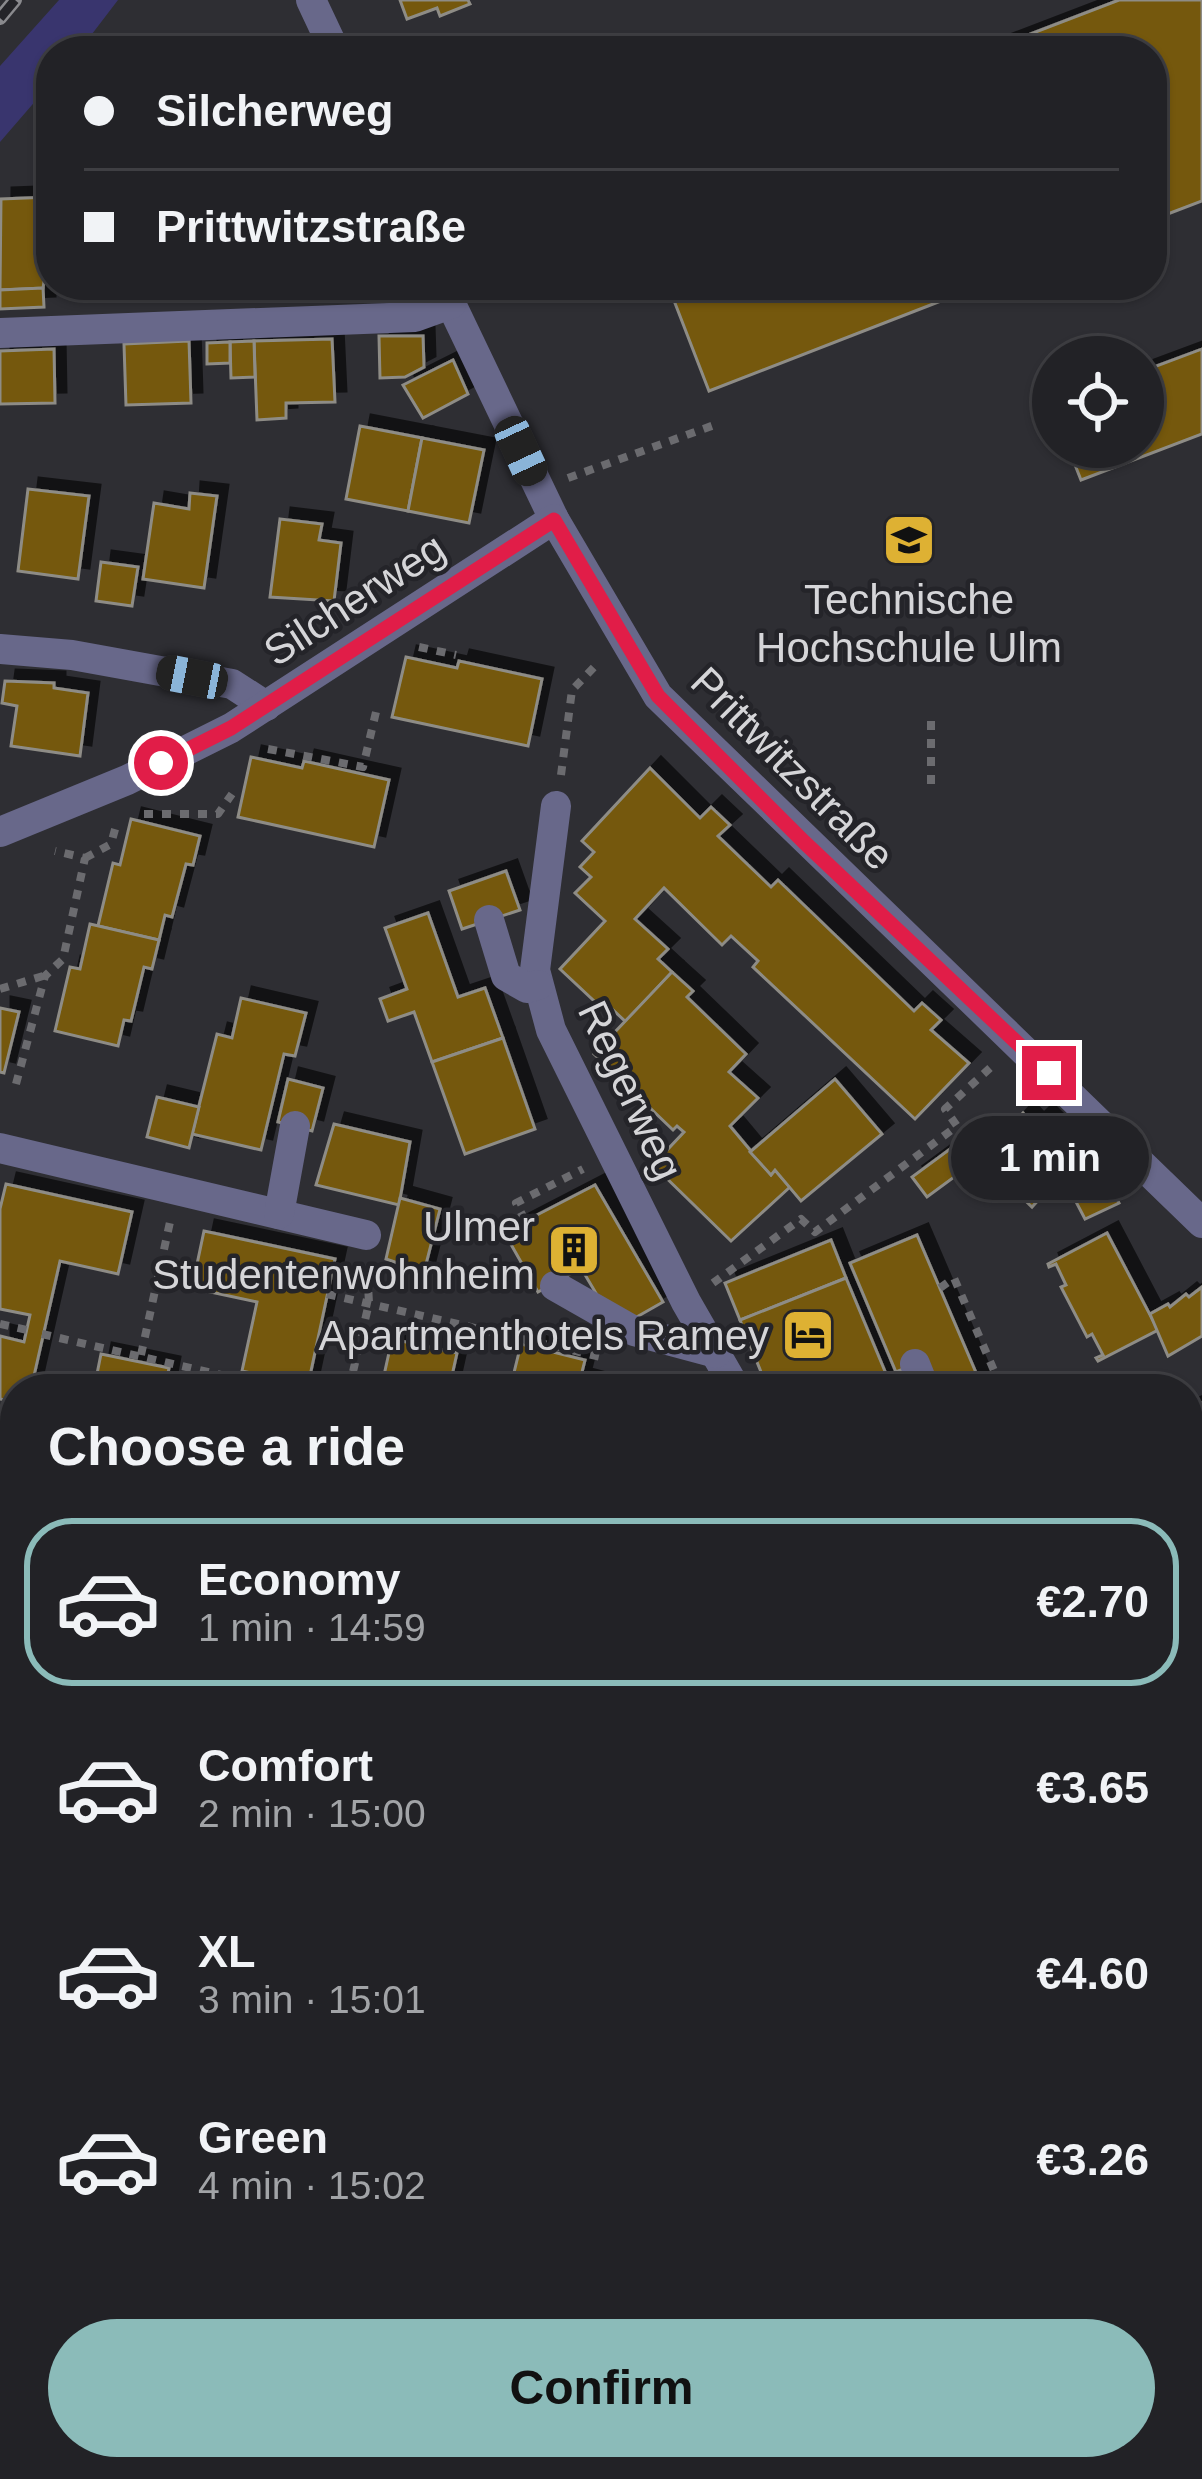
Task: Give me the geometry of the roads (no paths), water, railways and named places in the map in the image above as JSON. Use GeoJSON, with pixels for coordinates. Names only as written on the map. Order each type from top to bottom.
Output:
{"type":"FeatureCollection","features":[{"type":"Feature","properties":{"kind":"street"},"geometry":{"type":"LineString","coordinates":[[311,0],[328,36]]}},
{"type":"Feature","properties":{"kind":"street"},"geometry":{"type":"LineString","coordinates":[[0,333],[415,317],[439,300]]}},
{"type":"Feature","properties":{"kind":"street","name":"Prittwitzstraße"},"geometry":{"type":"LineString","coordinates":[[450,300],[554,520],[658,696],[1202,1223]]}},
{"type":"Feature","properties":{"kind":"street","name":"Silcherweg"},"geometry":{"type":"LineString","coordinates":[[8,829],[127,780],[231,728],[554,520]]}},
{"type":"Feature","properties":{"kind":"street"},"geometry":{"type":"LineString","coordinates":[[0,650],[72,655],[232,685],[266,706]]}},
{"type":"Feature","properties":{"kind":"street","name":"Regerweg"},"geometry":{"type":"LineString","coordinates":[[556,806],[535,970],[551,1030],[727,1374]]}},
{"type":"Feature","properties":{"kind":"street"},"geometry":{"type":"LineString","coordinates":[[489,920],[506,976],[527,988],[538,985]]}},
{"type":"Feature","properties":{"kind":"street"},"geometry":{"type":"LineString","coordinates":[[279,1214],[295,1126]]}},
{"type":"Feature","properties":{"kind":"street"},"geometry":{"type":"LineString","coordinates":[[0,1148],[279,1214],[366,1245]]}},
{"type":"Feature","properties":{"kind":"street"},"geometry":{"type":"LineString","coordinates":[[555,1286],[634,1331],[701,1328]]}},
{"type":"Feature","properties":{"kind":"railway"},"geometry":{"type":"LineString","coordinates":[[0,18],[15,0]]}},
{"type":"Feature","properties":{"kind":"place","name":"Technische Hochschule Ulm"},"geometry":{"type":"Point","coordinates":[909,540]}},
{"type":"Feature","properties":{"kind":"place","name":"Ulmer Studentenwohnheim"},"geometry":{"type":"Point","coordinates":[574,1250]}},
{"type":"Feature","properties":{"kind":"place","name":"Apartmenthotels Ramey"},"geometry":{"type":"Point","coordinates":[808,1335]}}]}
